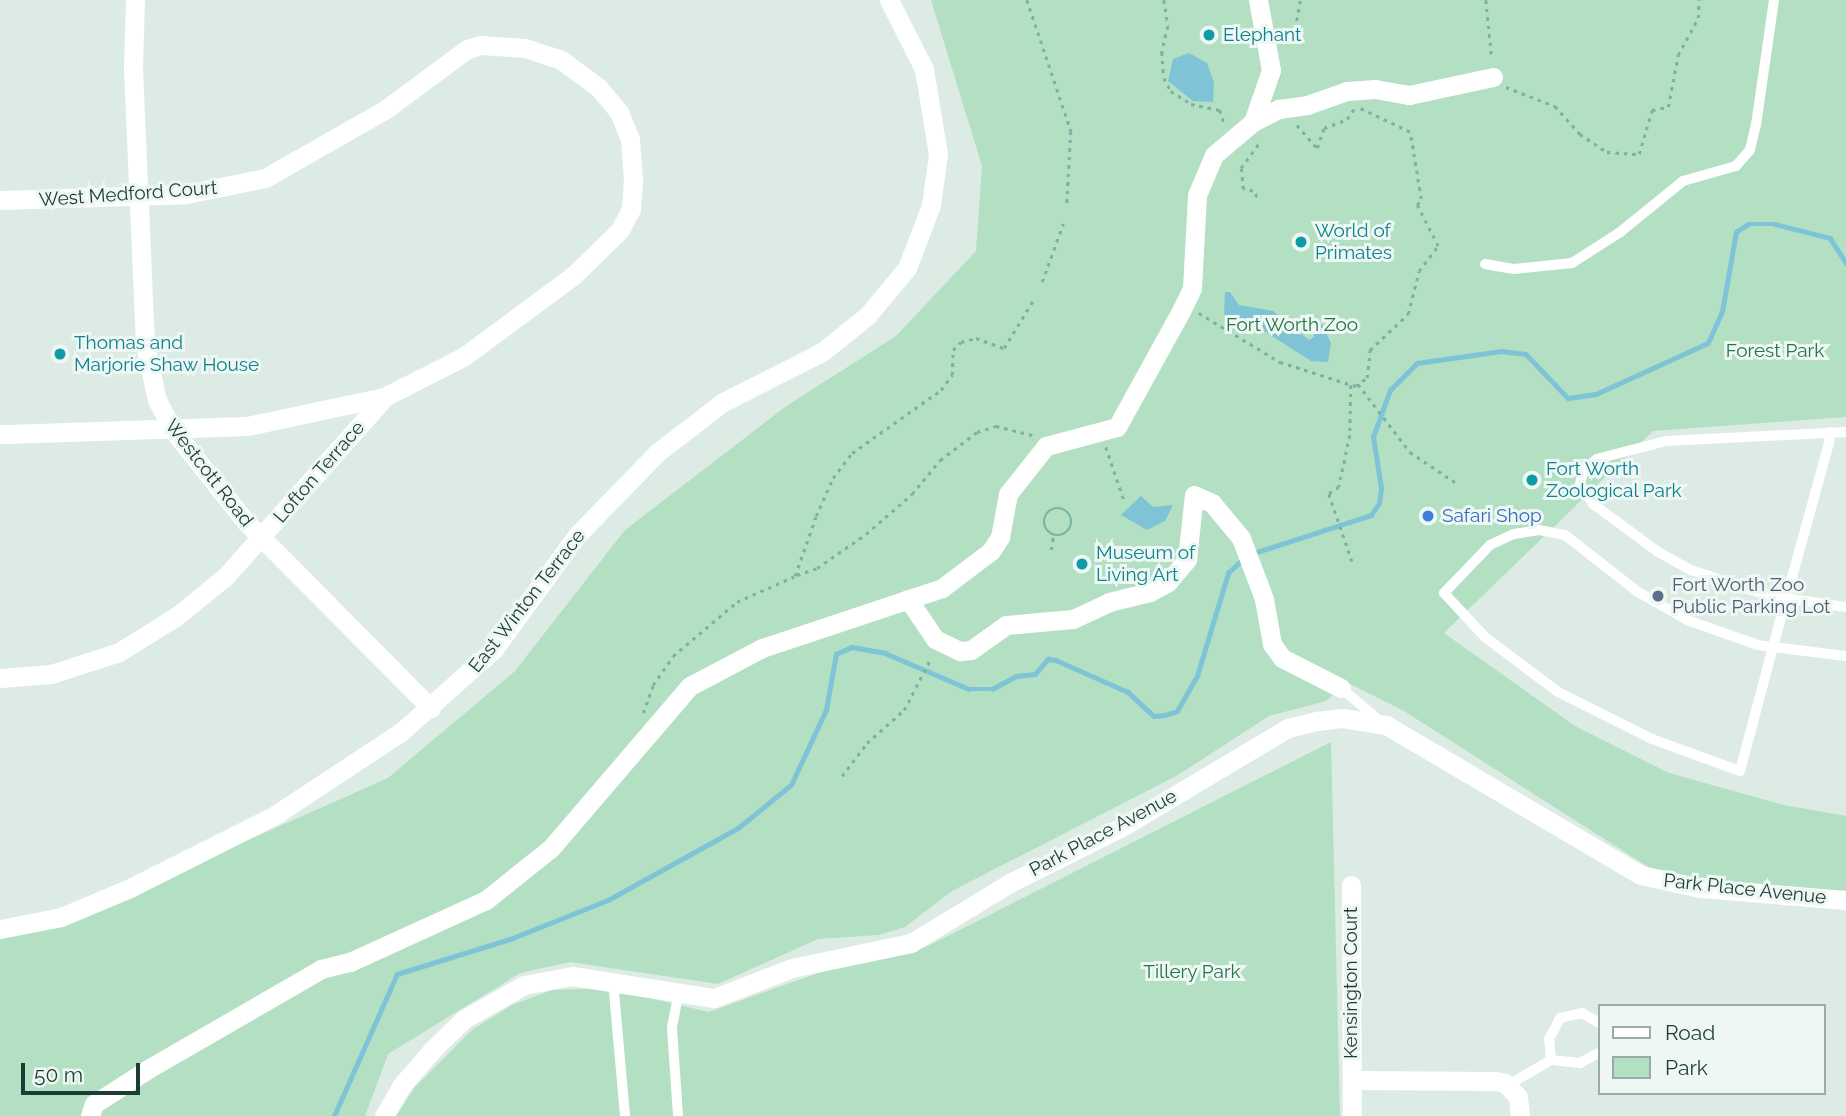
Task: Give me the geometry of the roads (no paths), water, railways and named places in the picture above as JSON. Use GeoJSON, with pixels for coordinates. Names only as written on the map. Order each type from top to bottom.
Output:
{"type":"FeatureCollection","features":[{"type":"Feature","properties":{"kind":"street","name":"Westcott Road"},"geometry":{"type":"LineString","coordinates":[[135,0],[138,197],[145,345],[157,400],[173,430],[262,538],[431,708]]}},
{"type":"Feature","properties":{"kind":"street","name":"East Winton Terrace"},"geometry":{"type":"LineString","coordinates":[[0,929],[61,917],[117,894],[275,815],[431,708],[494,649],[578,534],[658,452],[723,402],[840,340],[891,290],[907,268],[922,233],[938,154],[935,115],[912,38],[890,0]]}},
{"type":"Feature","properties":{"kind":"street"},"geometry":{"type":"LineString","coordinates":[[1257,125],[1271,70],[1258,0]]}},
{"type":"Feature","properties":{"kind":"street","name":"West Medford Court"},"geometry":{"type":"LineString","coordinates":[[0,200],[186,194],[265,178],[386,109],[467,49],[481,46],[537,52],[561,60],[598,87],[619,112],[630,139],[631,209],[620,230],[574,275],[520,319],[463,358],[384,397]]}},
{"type":"Feature","properties":{"kind":"street"},"geometry":{"type":"LineString","coordinates":[[90,1116],[94,1104],[127,1083],[321,970],[350,962],[486,900],[551,848],[690,686],[752,653],[942,588],[996,545],[1008,494],[1046,446],[1101,434],[1117,427],[1192,288],[1197,195],[1214,155],[1279,109],[1307,106],[1348,91],[1409,94],[1493,77]]}},
{"type":"Feature","properties":{"kind":"street"},"geometry":{"type":"LineString","coordinates":[[0,434],[173,430],[292,419],[384,397]]}},
{"type":"Feature","properties":{"kind":"street","name":"Lofton Terrace"},"geometry":{"type":"LineString","coordinates":[[0,678],[51,674],[120,652],[177,616],[226,576],[262,538],[384,397]]}},
{"type":"Feature","properties":{"kind":"street"},"geometry":{"type":"LineString","coordinates":[[908,599],[935,639],[945,648],[971,650],[1006,625],[1073,618],[1168,582],[1187,559],[1194,495],[1212,503],[1241,538],[1261,591],[1272,644],[1282,658],[1341,688]]}},
{"type":"Feature","properties":{"kind":"street","name":"Park Place Avenue"},"geometry":{"type":"LineString","coordinates":[[384,1116],[419,1064],[464,1020],[524,985],[551,977],[613,980],[699,999],[728,996],[792,968],[911,943],[1008,884],[1120,828],[1287,728],[1342,718],[1386,725],[1641,875],[1700,888],[1846,900]]}},
{"type":"Feature","properties":{"kind":"street","name":"Kensington Court"},"geometry":{"type":"LineString","coordinates":[[1350,885],[1352,1116]]}},
{"type":"Feature","properties":{"kind":"street"},"geometry":{"type":"LineString","coordinates":[[1352,1080],[1486,1080],[1508,1085],[1518,1097],[1520,1116]]}},
{"type":"Feature","properties":{"kind":"lane"},"geometry":{"type":"LineString","coordinates":[[1485,264],[1514,269],[1572,262],[1619,233],[1683,181],[1736,166],[1749,150],[1756,125],[1774,0]]}},
{"type":"Feature","properties":{"kind":"lane"},"geometry":{"type":"LineString","coordinates":[[1829,432],[1786,600],[1773,647],[1740,771],[1652,739],[1558,692],[1485,638],[1444,593],[1490,545],[1514,534],[1539,530],[1565,535],[1638,592],[1687,620],[1773,647],[1846,656]]}},
{"type":"Feature","properties":{"kind":"lane"},"geometry":{"type":"LineString","coordinates":[[1846,432],[1666,441],[1597,458],[1581,476],[1586,499],[1658,552],[1691,570],[1786,600],[1846,607]]}},
{"type":"Feature","properties":{"kind":"lane"},"geometry":{"type":"LineString","coordinates":[[1341,688],[1386,725]]}},
{"type":"Feature","properties":{"kind":"lane"},"geometry":{"type":"LineString","coordinates":[[613,980],[625,1116]]}},
{"type":"Feature","properties":{"kind":"lane"},"geometry":{"type":"LineString","coordinates":[[678,995],[672,1027],[678,1116]]}},
{"type":"Feature","properties":{"kind":"lane"},"geometry":{"type":"LineString","coordinates":[[1551,1060],[1551,1030],[1560,1018],[1583,1013],[1598,1022]]}},
{"type":"Feature","properties":{"kind":"lane"},"geometry":{"type":"LineString","coordinates":[[1508,1085],[1551,1060],[1580,1063],[1598,1054]]}},
{"type":"Feature","properties":{"kind":"water"},"geometry":{"type":"Polygon","coordinates":[[[1189,53],[1207,63],[1214,83],[1213,102],[1193,101],[1168,81],[1173,59],[1189,53]]]}},
{"type":"Feature","properties":{"kind":"water"},"geometry":{"type":"Polygon","coordinates":[[[1225,292],[1230,292],[1239,305],[1273,311],[1309,340],[1314,337],[1314,324],[1322,324],[1331,343],[1328,362],[1311,361],[1247,320],[1224,316],[1225,292]]]}},
{"type":"Feature","properties":{"kind":"water"},"geometry":{"type":"Polygon","coordinates":[[[1141,496],[1153,507],[1173,505],[1165,521],[1147,530],[1121,515],[1141,496]]]}},
{"type":"Feature","properties":{"kind":"waterway"},"geometry":{"type":"LineString","coordinates":[[1254,553],[1371,515],[1379,503],[1381,488],[1373,437],[1390,390],[1417,363],[1501,351],[1526,354],[1568,398],[1596,394],[1708,343],[1722,312],[1736,232],[1748,224],[1775,224],[1830,238],[1846,263]]}},
{"type":"Feature","properties":{"kind":"waterway"},"geometry":{"type":"LineString","coordinates":[[334,1116],[397,974],[510,939],[608,900],[738,828],[791,785],[826,710],[836,654],[852,647],[885,653],[969,689],[992,689],[1016,676],[1035,674],[1048,659],[1056,660],[1128,692],[1154,716],[1165,715],[1177,711],[1197,676],[1228,573],[1243,559]]}},
{"type":"Feature","properties":{"kind":"place","name":"Elephant"},"geometry":{"type":"Point","coordinates":[1209,35]}},
{"type":"Feature","properties":{"kind":"place","name":"World of Primates"},"geometry":{"type":"Point","coordinates":[1301,242]}},
{"type":"Feature","properties":{"kind":"place","name":"Thomas and Marjorie Shaw House"},"geometry":{"type":"Point","coordinates":[60,354]}},
{"type":"Feature","properties":{"kind":"place","name":"Fort Worth Zoological Park"},"geometry":{"type":"Point","coordinates":[1532,480]}},
{"type":"Feature","properties":{"kind":"place","name":"Safari Shop"},"geometry":{"type":"Point","coordinates":[1428,516]}},
{"type":"Feature","properties":{"kind":"place","name":"Museum of Living Art"},"geometry":{"type":"Point","coordinates":[1082,564]}},
{"type":"Feature","properties":{"kind":"place","name":"Fort Worth Zoo Public Parking Lot"},"geometry":{"type":"Point","coordinates":[1658,596]}},
{"type":"Feature","properties":{"kind":"park label","name":"Fort Worth Zoo"},"geometry":{"type":"Point","coordinates":[1292,325]}},
{"type":"Feature","properties":{"kind":"park label","name":"Forest Park"},"geometry":{"type":"Point","coordinates":[1775,351]}},
{"type":"Feature","properties":{"kind":"park label","name":"Tillery Park"},"geometry":{"type":"Point","coordinates":[1192,972]}}]}
